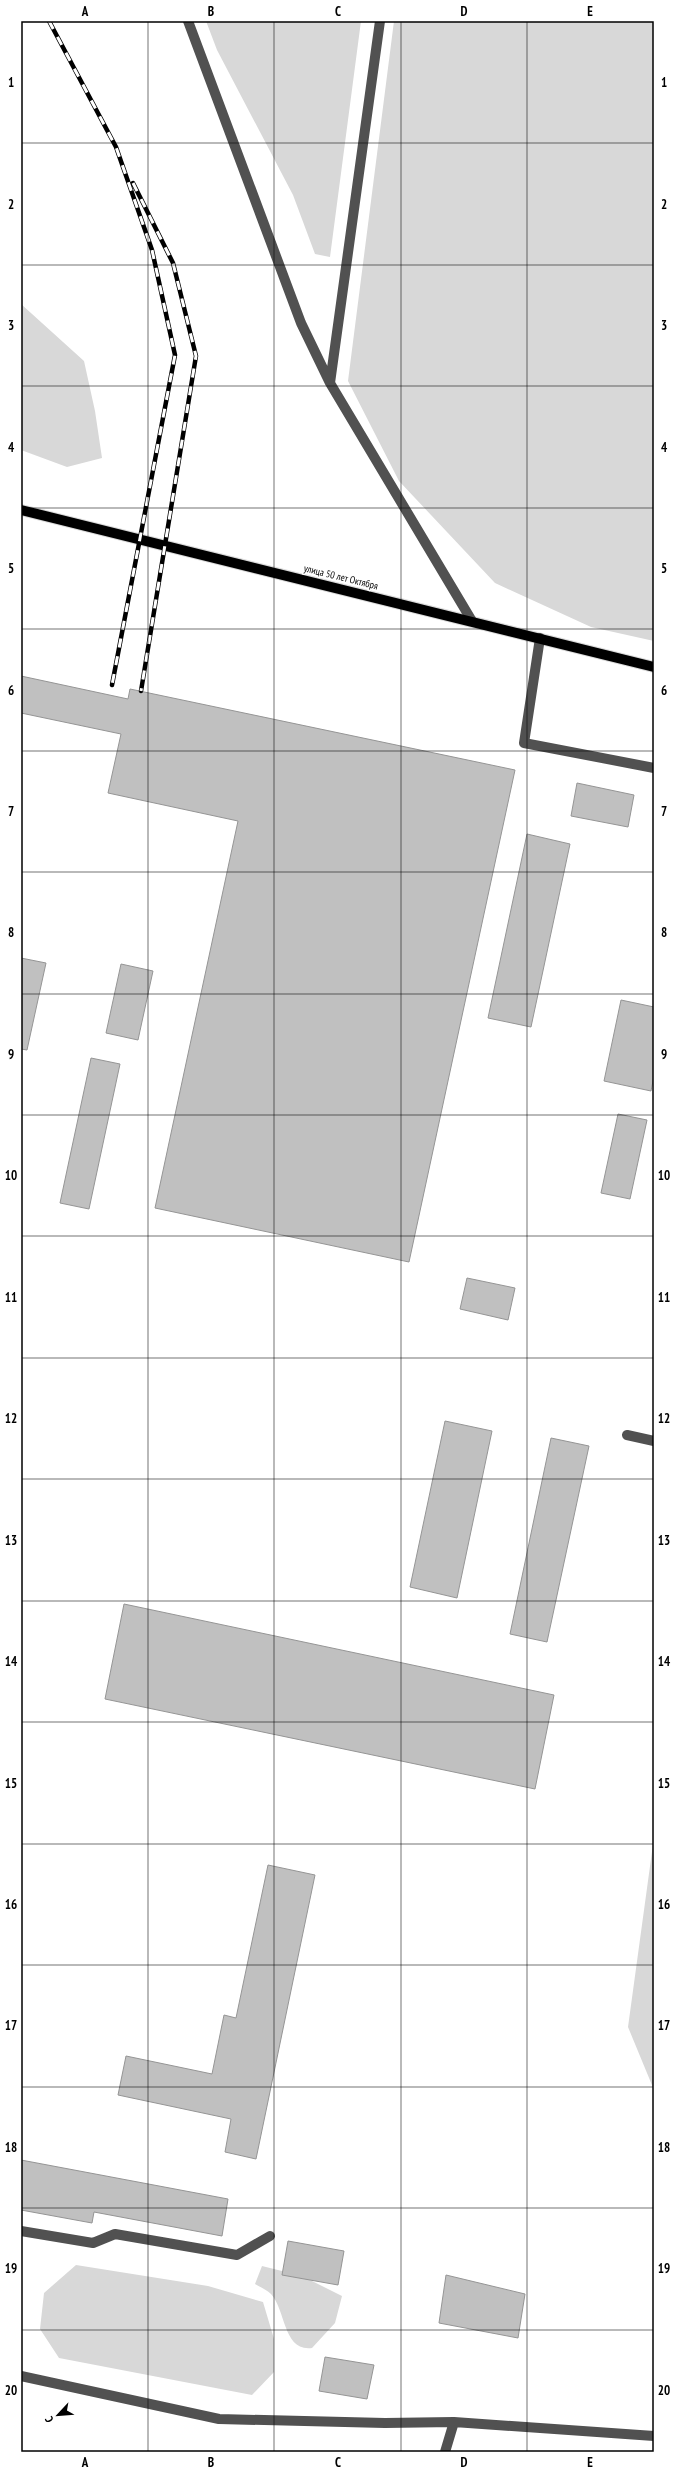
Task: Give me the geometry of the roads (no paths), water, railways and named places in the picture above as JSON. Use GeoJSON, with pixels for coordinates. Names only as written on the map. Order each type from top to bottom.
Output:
{"type":"FeatureCollection","features":[{"type":"Feature","properties":{"kind":"main road","name":"улица 50 лет Октября"},"geometry":{"type":"LineString","coordinates":[[21,510],[654,667]]}},
{"type":"Feature","properties":{"kind":"street"},"geometry":{"type":"LineString","coordinates":[[188,21],[301,323],[330,383],[472,621]]}},
{"type":"Feature","properties":{"kind":"street"},"geometry":{"type":"LineString","coordinates":[[330,383],[380,21]]}},
{"type":"Feature","properties":{"kind":"street"},"geometry":{"type":"LineString","coordinates":[[540,638],[524,743],[654,768]]}},
{"type":"Feature","properties":{"kind":"street"},"geometry":{"type":"LineString","coordinates":[[627,1435],[654,1441]]}},
{"type":"Feature","properties":{"kind":"street"},"geometry":{"type":"LineString","coordinates":[[21,2231],[94,2243],[115,2234],[237,2255],[270,2236]]}},
{"type":"Feature","properties":{"kind":"street"},"geometry":{"type":"LineString","coordinates":[[21,2376],[219,2419],[385,2423],[454,2422],[654,2436]]}},
{"type":"Feature","properties":{"kind":"street"},"geometry":{"type":"LineString","coordinates":[[445,2452],[454,2422]]}},
{"type":"Feature","properties":{"kind":"railway"},"geometry":{"type":"LineString","coordinates":[[49,21],[116,147],[152,250],[175,355],[112,685]]}},
{"type":"Feature","properties":{"kind":"railway"},"geometry":{"type":"LineString","coordinates":[[133,183],[173,263],[196,356],[141,691]]}}]}
